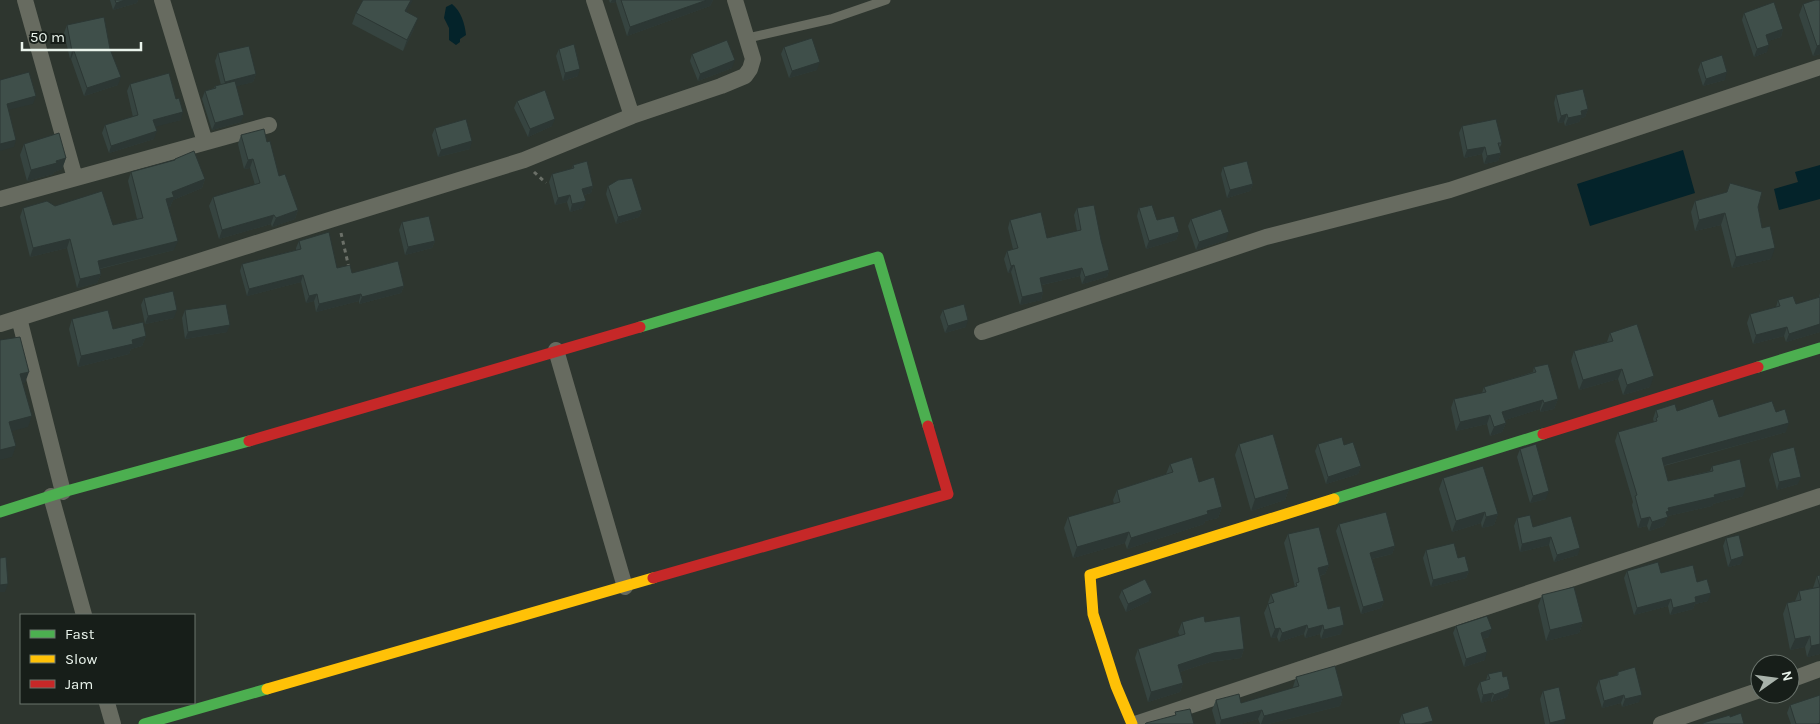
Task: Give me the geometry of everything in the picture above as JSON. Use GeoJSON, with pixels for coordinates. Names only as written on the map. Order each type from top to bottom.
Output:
{"type":"FeatureCollection","features":[{"type":"Feature","properties":{"kind":"street"},"geometry":{"type":"LineString","coordinates":[[25,0],[75,178]]}},
{"type":"Feature","properties":{"kind":"street"},"geometry":{"type":"LineString","coordinates":[[162,0],[205,142]]}},
{"type":"Feature","properties":{"kind":"street"},"geometry":{"type":"LineString","coordinates":[[594,0],[632,116]]}},
{"type":"Feature","properties":{"kind":"street"},"geometry":{"type":"LineString","coordinates":[[0,324],[524,160],[632,116],[745,76],[750,69],[753,59],[735,0]]}},
{"type":"Feature","properties":{"kind":"street"},"geometry":{"type":"LineString","coordinates":[[982,332],[1266,237],[1450,190],[1820,67]]}},
{"type":"Feature","properties":{"kind":"street"},"geometry":{"type":"LineString","coordinates":[[0,198],[269,125]]}},
{"type":"Feature","properties":{"kind":"street"},"geometry":{"type":"LineString","coordinates":[[0,512],[878,257],[948,494],[144,724]]}},
{"type":"Feature","properties":{"kind":"street"},"geometry":{"type":"LineString","coordinates":[[19,318],[84,614]]}},
{"type":"Feature","properties":{"kind":"street"},"geometry":{"type":"LineString","coordinates":[[1820,348],[1090,576],[1093,614],[1116,686],[1134,724],[1820,496]]}},
{"type":"Feature","properties":{"kind":"street"},"geometry":{"type":"LineString","coordinates":[[556,350],[625,587]]}},
{"type":"Feature","properties":{"kind":"street"},"geometry":{"type":"LineString","coordinates":[[1800,676],[1820,669]]}},
{"type":"Feature","properties":{"kind":"street"},"geometry":{"type":"LineString","coordinates":[[1661,724],[1750,693]]}},
{"type":"Feature","properties":{"kind":"street"},"geometry":{"type":"LineString","coordinates":[[107,704],[113,724]]}},
{"type":"Feature","properties":{"kind":"lane"},"geometry":{"type":"LineString","coordinates":[[748,38],[831,19],[886,0]]}},
{"type":"Feature","properties":{"kind":"path"},"geometry":{"type":"LineString","coordinates":[[336,218],[350,270]]}},
{"type":"Feature","properties":{"kind":"water"},"geometry":{"type":"Polygon","coordinates":[[[452,4],[462,18],[466,35],[456,45],[449,40],[449,28],[444,18],[446,7],[452,4]]]}},
{"type":"Feature","properties":{"kind":"water"},"geometry":{"type":"Polygon","coordinates":[[[1683,150],[1695,193],[1590,226],[1577,184],[1683,150]]]}},
{"type":"Feature","properties":{"kind":"water"},"geometry":{"type":"Polygon","coordinates":[[[1820,165],[1820,199],[1779,210],[1774,189],[1798,182],[1795,172],[1820,165]]]}},
{"type":"Feature","properties":{"kind":"building"},"geometry":{"type":"Polygon","coordinates":[[[363,0],[411,0],[405,11],[418,18],[407,40],[356,13],[363,0]]]}},
{"type":"Feature","properties":{"kind":"building"},"geometry":{"type":"Polygon","coordinates":[[[621,0],[707,0],[630,27],[621,0]]]}},
{"type":"Feature","properties":{"kind":"building"},"geometry":{"type":"Polygon","coordinates":[[[1820,0],[1820,45],[1817,46],[1803,4],[1820,0]]]}},
{"type":"Feature","properties":{"kind":"building"},"geometry":{"type":"Polygon","coordinates":[[[1774,2],[1783,29],[1766,35],[1769,45],[1757,49],[1744,13],[1774,2]]]}},
{"type":"Feature","properties":{"kind":"building"},"geometry":{"type":"Polygon","coordinates":[[[104,17],[110,49],[121,77],[87,88],[74,51],[72,51],[67,25],[104,17]]]}},
{"type":"Feature","properties":{"kind":"building"},"geometry":{"type":"Polygon","coordinates":[[[812,38],[820,62],[792,71],[784,47],[812,38]]]}},
{"type":"Feature","properties":{"kind":"building"},"geometry":{"type":"Polygon","coordinates":[[[727,40],[735,60],[700,74],[692,54],[727,40]]]}},
{"type":"Feature","properties":{"kind":"building"},"geometry":{"type":"Polygon","coordinates":[[[574,44],[580,69],[565,73],[559,49],[574,44]]]}},
{"type":"Feature","properties":{"kind":"building"},"geometry":{"type":"Polygon","coordinates":[[[249,46],[256,74],[225,82],[218,53],[249,46]]]}},
{"type":"Feature","properties":{"kind":"building"},"geometry":{"type":"Polygon","coordinates":[[[1722,55],[1727,72],[1706,79],[1701,62],[1722,55]]]}},
{"type":"Feature","properties":{"kind":"building"},"geometry":{"type":"Polygon","coordinates":[[[29,72],[36,96],[7,104],[16,140],[0,144],[0,80],[29,72]]]}},
{"type":"Feature","properties":{"kind":"building"},"geometry":{"type":"Polygon","coordinates":[[[169,73],[176,99],[179,98],[183,112],[153,120],[157,131],[111,146],[105,125],[138,115],[130,84],[169,73]]]}},
{"type":"Feature","properties":{"kind":"building"},"geometry":{"type":"Polygon","coordinates":[[[235,81],[244,115],[215,123],[205,91],[216,88],[215,86],[235,81]]]}},
{"type":"Feature","properties":{"kind":"building"},"geometry":{"type":"Polygon","coordinates":[[[1583,89],[1588,109],[1581,111],[1582,115],[1568,118],[1567,114],[1561,116],[1556,95],[1583,89]]]}},
{"type":"Feature","properties":{"kind":"building"},"geometry":{"type":"Polygon","coordinates":[[[545,90],[555,119],[530,129],[517,101],[545,90]]]}},
{"type":"Feature","properties":{"kind":"building"},"geometry":{"type":"Polygon","coordinates":[[[466,119],[472,141],[441,150],[435,128],[466,119]]]}},
{"type":"Feature","properties":{"kind":"building"},"geometry":{"type":"Polygon","coordinates":[[[1496,119],[1502,143],[1498,143],[1501,153],[1487,156],[1485,147],[1467,150],[1462,126],[1496,119]]]}},
{"type":"Feature","properties":{"kind":"building"},"geometry":{"type":"Polygon","coordinates":[[[264,129],[267,142],[270,141],[279,176],[285,174],[298,210],[276,218],[274,215],[222,230],[213,197],[260,183],[253,159],[248,160],[241,135],[264,129]]]}},
{"type":"Feature","properties":{"kind":"building"},"geometry":{"type":"Polygon","coordinates":[[[59,133],[66,158],[56,161],[57,163],[31,170],[24,144],[59,133]]]}},
{"type":"Feature","properties":{"kind":"building"},"geometry":{"type":"Polygon","coordinates":[[[194,151],[205,179],[172,192],[174,197],[166,199],[178,241],[98,261],[101,274],[80,279],[70,239],[33,248],[23,208],[47,201],[55,206],[102,191],[113,225],[143,218],[131,172],[175,160],[194,151]]]}},
{"type":"Feature","properties":{"kind":"building"},"geometry":{"type":"Polygon","coordinates":[[[587,161],[593,186],[582,189],[586,201],[572,204],[570,195],[558,198],[552,174],[574,168],[573,165],[587,161]]]}},
{"type":"Feature","properties":{"kind":"building"},"geometry":{"type":"Polygon","coordinates":[[[1247,161],[1253,184],[1230,190],[1223,167],[1247,161]]]}},
{"type":"Feature","properties":{"kind":"building"},"geometry":{"type":"Polygon","coordinates":[[[632,178],[642,210],[618,217],[608,186],[618,180],[632,178]]]}},
{"type":"Feature","properties":{"kind":"building"},"geometry":{"type":"Polygon","coordinates":[[[1730,183],[1762,192],[1758,207],[1762,228],[1770,226],[1775,248],[1736,257],[1725,213],[1699,220],[1695,201],[1727,192],[1730,183]]]}},
{"type":"Feature","properties":{"kind":"building"},"geometry":{"type":"Polygon","coordinates":[[[1094,205],[1109,270],[1085,277],[1082,268],[1040,278],[1043,292],[1022,297],[1014,265],[1011,266],[1007,251],[1018,248],[1010,220],[1041,212],[1047,238],[1081,230],[1077,208],[1094,205]]]}},
{"type":"Feature","properties":{"kind":"building"},"geometry":{"type":"Polygon","coordinates":[[[1152,205],[1157,220],[1174,216],[1179,232],[1149,241],[1139,208],[1152,205]]]}},
{"type":"Feature","properties":{"kind":"building"},"geometry":{"type":"Polygon","coordinates":[[[1221,209],[1229,232],[1199,242],[1191,219],[1221,209]]]}},
{"type":"Feature","properties":{"kind":"building"},"geometry":{"type":"Polygon","coordinates":[[[429,216],[435,241],[408,247],[402,222],[429,216]]]}},
{"type":"Feature","properties":{"kind":"building"},"geometry":{"type":"Polygon","coordinates":[[[329,232],[337,268],[350,265],[352,273],[398,261],[404,286],[362,297],[361,294],[319,304],[317,294],[309,296],[303,275],[249,289],[242,264],[301,249],[299,241],[329,232]]]}},
{"type":"Feature","properties":{"kind":"building"},"geometry":{"type":"Polygon","coordinates":[[[173,291],[177,310],[148,316],[144,298],[173,291]]]}},
{"type":"Feature","properties":{"kind":"building"},"geometry":{"type":"Polygon","coordinates":[[[1793,296],[1796,304],[1820,297],[1820,324],[1789,334],[1787,327],[1756,335],[1750,314],[1780,306],[1778,300],[1793,296]]]}},
{"type":"Feature","properties":{"kind":"building"},"geometry":{"type":"Polygon","coordinates":[[[226,304],[230,325],[188,332],[185,310],[226,304]]]}},
{"type":"Feature","properties":{"kind":"building"},"geometry":{"type":"Polygon","coordinates":[[[964,304],[968,320],[948,326],[943,310],[964,304]]]}},
{"type":"Feature","properties":{"kind":"building"},"geometry":{"type":"Polygon","coordinates":[[[108,310],[113,329],[143,322],[146,336],[132,340],[133,344],[81,356],[72,319],[108,310]]]}},
{"type":"Feature","properties":{"kind":"building"},"geometry":{"type":"Polygon","coordinates":[[[1637,324],[1654,376],[1627,385],[1622,369],[1583,380],[1574,351],[1613,341],[1610,333],[1637,324]]]}},
{"type":"Feature","properties":{"kind":"building"},"geometry":{"type":"Polygon","coordinates":[[[20,337],[29,372],[20,374],[32,416],[9,422],[16,446],[0,450],[0,340],[20,337]]]}},
{"type":"Feature","properties":{"kind":"building"},"geometry":{"type":"Polygon","coordinates":[[[1548,364],[1558,399],[1544,403],[1543,400],[1502,412],[1506,423],[1494,427],[1490,415],[1460,422],[1454,399],[1486,392],[1484,387],[1536,372],[1534,367],[1548,364]]]}},
{"type":"Feature","properties":{"kind":"building"},"geometry":{"type":"Polygon","coordinates":[[[1713,399],[1719,417],[1772,401],[1776,412],[1785,409],[1789,423],[1662,458],[1668,481],[1713,471],[1712,466],[1740,459],[1746,487],[1714,495],[1715,497],[1668,508],[1669,511],[1666,512],[1668,517],[1652,522],[1650,517],[1641,519],[1635,496],[1637,495],[1618,432],[1657,421],[1656,410],[1675,404],[1677,411],[1713,399]]]}},
{"type":"Feature","properties":{"kind":"building"},"geometry":{"type":"Polygon","coordinates":[[[1273,434],[1289,489],[1255,499],[1239,444],[1273,434]]]}},
{"type":"Feature","properties":{"kind":"building"},"geometry":{"type":"Polygon","coordinates":[[[1342,437],[1344,445],[1353,442],[1361,466],[1328,477],[1318,444],[1342,437]]]}},
{"type":"Feature","properties":{"kind":"building"},"geometry":{"type":"Polygon","coordinates":[[[1536,444],[1549,491],[1533,496],[1520,449],[1536,444]]]}},
{"type":"Feature","properties":{"kind":"building"},"geometry":{"type":"Polygon","coordinates":[[[1794,447],[1801,477],[1779,482],[1772,453],[1794,447]]]}},
{"type":"Feature","properties":{"kind":"building"},"geometry":{"type":"Polygon","coordinates":[[[1192,457],[1199,482],[1214,477],[1222,507],[1207,511],[1208,514],[1131,538],[1129,532],[1077,547],[1068,517],[1120,502],[1117,490],[1173,472],[1170,464],[1192,457]]]}},
{"type":"Feature","properties":{"kind":"building"},"geometry":{"type":"Polygon","coordinates":[[[1483,466],[1498,514],[1486,517],[1485,512],[1456,521],[1443,478],[1483,466]]]}},
{"type":"Feature","properties":{"kind":"building"},"geometry":{"type":"Polygon","coordinates":[[[1386,512],[1395,546],[1370,553],[1384,601],[1363,607],[1339,524],[1386,512]]]}},
{"type":"Feature","properties":{"kind":"building"},"geometry":{"type":"Polygon","coordinates":[[[1530,515],[1533,527],[1571,516],[1580,548],[1557,555],[1551,537],[1522,544],[1517,518],[1530,515]]]}},
{"type":"Feature","properties":{"kind":"building"},"geometry":{"type":"Polygon","coordinates":[[[1319,527],[1329,565],[1318,568],[1328,609],[1340,606],[1344,625],[1324,630],[1323,625],[1308,629],[1307,625],[1282,633],[1280,628],[1275,629],[1268,604],[1274,602],[1271,594],[1297,586],[1296,583],[1299,582],[1288,534],[1319,527]]]}},
{"type":"Feature","properties":{"kind":"building"},"geometry":{"type":"Polygon","coordinates":[[[1739,535],[1744,556],[1731,560],[1726,538],[1739,535]]]}},
{"type":"Feature","properties":{"kind":"building"},"geometry":{"type":"Polygon","coordinates":[[[1454,543],[1458,558],[1465,556],[1469,571],[1433,580],[1426,550],[1454,543]]]}},
{"type":"Feature","properties":{"kind":"building"},"geometry":{"type":"Polygon","coordinates":[[[6,557],[8,584],[0,585],[0,558],[6,557]]]}},
{"type":"Feature","properties":{"kind":"building"},"geometry":{"type":"Polygon","coordinates":[[[1658,562],[1661,573],[1693,565],[1697,582],[1707,579],[1711,593],[1695,597],[1696,602],[1673,608],[1671,599],[1637,608],[1627,571],[1658,562]]]}},
{"type":"Feature","properties":{"kind":"building"},"geometry":{"type":"Polygon","coordinates":[[[1820,575],[1820,587],[1817,576],[1820,575]]]}},
{"type":"Feature","properties":{"kind":"building"},"geometry":{"type":"Polygon","coordinates":[[[1145,579],[1152,593],[1128,604],[1122,590],[1145,579]]]}},
{"type":"Feature","properties":{"kind":"building"},"geometry":{"type":"Polygon","coordinates":[[[1574,587],[1583,622],[1550,630],[1542,595],[1574,587]]]}},
{"type":"Feature","properties":{"kind":"building"},"geometry":{"type":"Polygon","coordinates":[[[1820,587],[1820,644],[1811,646],[1810,636],[1795,639],[1787,603],[1801,600],[1799,591],[1820,587]]]}},
{"type":"Feature","properties":{"kind":"building"},"geometry":{"type":"Polygon","coordinates":[[[1204,616],[1205,622],[1240,616],[1244,649],[1214,653],[1178,665],[1183,683],[1151,692],[1138,649],[1185,634],[1182,622],[1204,616]]]}},
{"type":"Feature","properties":{"kind":"building"},"geometry":{"type":"Polygon","coordinates":[[[1487,616],[1492,629],[1481,633],[1487,652],[1466,659],[1456,626],[1487,616]]]}},
{"type":"Feature","properties":{"kind":"building"},"geometry":{"type":"Polygon","coordinates":[[[1335,666],[1343,696],[1264,716],[1262,710],[1221,720],[1216,700],[1239,694],[1241,703],[1299,686],[1296,677],[1335,666]]]}},
{"type":"Feature","properties":{"kind":"building"},"geometry":{"type":"Polygon","coordinates":[[[1635,667],[1642,695],[1625,699],[1624,695],[1604,701],[1599,680],[1618,675],[1618,672],[1635,667]]]}},
{"type":"Feature","properties":{"kind":"building"},"geometry":{"type":"Polygon","coordinates":[[[1502,671],[1503,677],[1507,676],[1510,689],[1494,695],[1493,693],[1483,695],[1480,682],[1490,679],[1488,674],[1502,671]]]}},
{"type":"Feature","properties":{"kind":"building"},"geometry":{"type":"Polygon","coordinates":[[[1559,687],[1566,719],[1550,723],[1543,691],[1559,687]]]}},
{"type":"Feature","properties":{"kind":"building"},"geometry":{"type":"Polygon","coordinates":[[[1820,695],[1820,723],[1796,724],[1790,705],[1800,704],[1800,702],[1820,695]]]}},
{"type":"Feature","properties":{"kind":"building"},"geometry":{"type":"Polygon","coordinates":[[[1428,706],[1433,721],[1421,724],[1405,724],[1402,714],[1428,706]]]}},
{"type":"Feature","properties":{"kind":"building"},"geometry":{"type":"Polygon","coordinates":[[[1190,709],[1194,724],[1145,724],[1176,715],[1175,712],[1190,709]]]}},
{"type":"Feature","properties":{"kind":"building"},"geometry":{"type":"Polygon","coordinates":[[[1741,713],[1744,724],[1703,724],[1730,715],[1730,717],[1741,713]]]}},
{"type":"Feature","properties":{"kind":"traffic: fast"},"geometry":{"type":"LineString","coordinates":[[640,327],[878,257],[928,426]]}},
{"type":"Feature","properties":{"kind":"traffic: fast"},"geometry":{"type":"LineString","coordinates":[[1758,367],[1820,348]]}},
{"type":"Feature","properties":{"kind":"traffic: fast"},"geometry":{"type":"LineString","coordinates":[[1334,499],[1543,434]]}},
{"type":"Feature","properties":{"kind":"traffic: fast"},"geometry":{"type":"LineString","coordinates":[[0,512],[63,492],[249,441]]}},
{"type":"Feature","properties":{"kind":"traffic: fast"},"geometry":{"type":"LineString","coordinates":[[144,724],[267,689]]}},
{"type":"Feature","properties":{"kind":"traffic: slow"},"geometry":{"type":"LineString","coordinates":[[1132,724],[1116,686],[1093,614],[1090,575],[1334,499]]}},
{"type":"Feature","properties":{"kind":"traffic: slow"},"geometry":{"type":"LineString","coordinates":[[267,689],[653,578]]}},
{"type":"Feature","properties":{"kind":"traffic: jam"},"geometry":{"type":"LineString","coordinates":[[249,441],[640,327]]}},
{"type":"Feature","properties":{"kind":"traffic: jam"},"geometry":{"type":"LineString","coordinates":[[1543,434],[1758,367]]}},
{"type":"Feature","properties":{"kind":"traffic: jam"},"geometry":{"type":"LineString","coordinates":[[653,578],[948,494],[928,426]]}}]}
